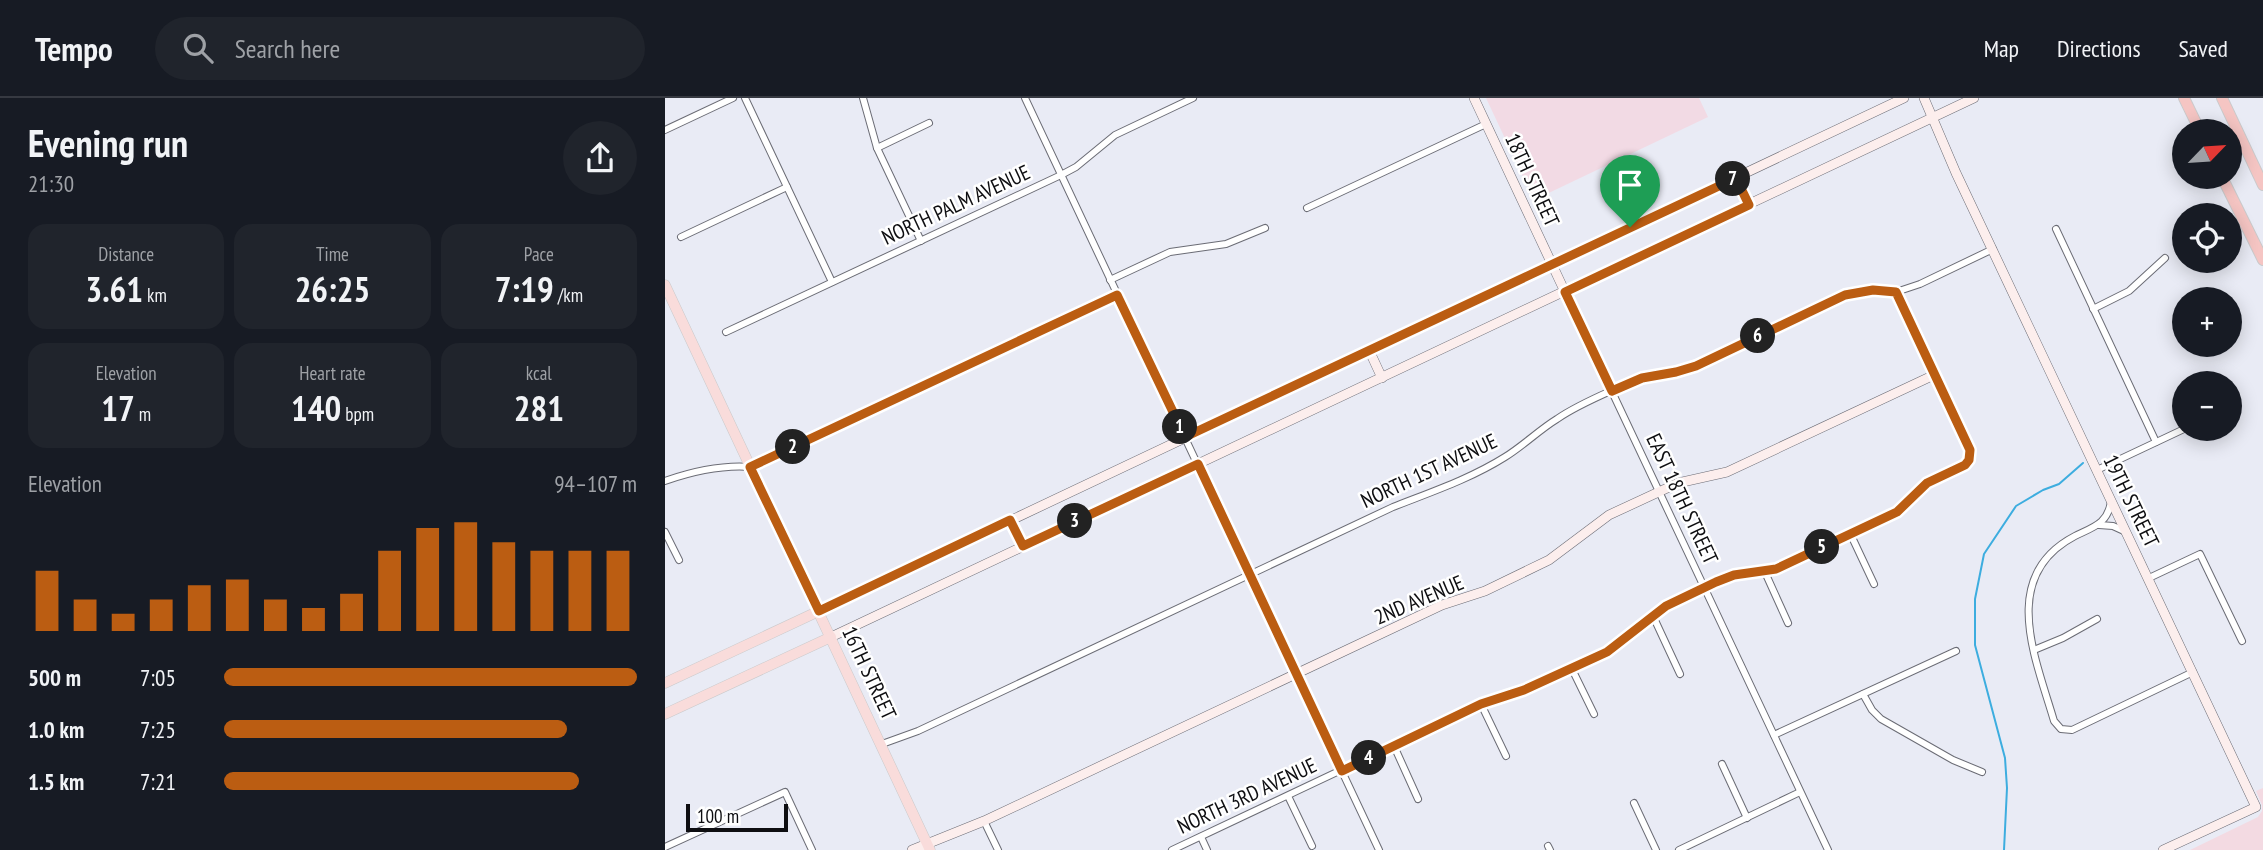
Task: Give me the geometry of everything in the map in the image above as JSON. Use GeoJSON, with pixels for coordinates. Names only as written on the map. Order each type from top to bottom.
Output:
{"type":"FeatureCollection","features":[{"type":"Feature","properties":{"kind":"highway"},"geometry":{"type":"LineString","coordinates":[[2184,98],[2194,119]]}},
{"type":"Feature","properties":{"kind":"highway"},"geometry":{"type":"LineString","coordinates":[[2222,98],[2263,185]]}},
{"type":"Feature","properties":{"kind":"highway"},"geometry":{"type":"LineString","coordinates":[[2229,189],[2263,260]]}},
{"type":"Feature","properties":{"kind":"main road","name":"18TH STREET"},"geometry":{"type":"LineString","coordinates":[[1474,98],[1558,278]]}},
{"type":"Feature","properties":{"kind":"main road"},"geometry":{"type":"LineString","coordinates":[[665,683],[1904,98]]}},
{"type":"Feature","properties":{"kind":"main road","name":"19TH STREET"},"geometry":{"type":"LineString","coordinates":[[1924,98],[2256,807],[2163,850]]}},
{"type":"Feature","properties":{"kind":"main road"},"geometry":{"type":"LineString","coordinates":[[665,714],[1974,98]]}},
{"type":"Feature","properties":{"kind":"main road"},"geometry":{"type":"LineString","coordinates":[[1736,178],[1749,205]]}},
{"type":"Feature","properties":{"kind":"main road","name":"EAST 18TH STREET"},"geometry":{"type":"LineString","coordinates":[[1558,278],[1565,292]]}},
{"type":"Feature","properties":{"kind":"main road","name":"16TH STREET"},"geometry":{"type":"LineString","coordinates":[[665,285],[669,306],[750,467],[929,847]]}},
{"type":"Feature","properties":{"kind":"main road"},"geometry":{"type":"LineString","coordinates":[[1369,350],[1382,378]]}},
{"type":"Feature","properties":{"kind":"main road","name":"2ND AVENUE"},"geometry":{"type":"LineString","coordinates":[[912,850],[929,847],[1442,605],[1485,591],[1549,561],[1608,515],[1678,483],[1727,472],[1934,375]]}},
{"type":"Feature","properties":{"kind":"main road"},"geometry":{"type":"LineString","coordinates":[[1010,520],[1023,546]]}},
{"type":"Feature","properties":{"kind":"street"},"geometry":{"type":"LineString","coordinates":[[665,130],[733,98]]}},
{"type":"Feature","properties":{"kind":"street"},"geometry":{"type":"LineString","coordinates":[[745,98],[832,282]]}},
{"type":"Feature","properties":{"kind":"street"},"geometry":{"type":"LineString","coordinates":[[863,98],[877,148],[921,241]]}},
{"type":"Feature","properties":{"kind":"street"},"geometry":{"type":"LineString","coordinates":[[1025,98],[1379,850]]}},
{"type":"Feature","properties":{"kind":"street","name":"NORTH PALM AVENUE"},"geometry":{"type":"LineString","coordinates":[[726,332],[1061,175],[1076,167],[1115,135],[1193,98]]}},
{"type":"Feature","properties":{"kind":"street"},"geometry":{"type":"LineString","coordinates":[[877,148],[929,123]]}},
{"type":"Feature","properties":{"kind":"street"},"geometry":{"type":"LineString","coordinates":[[1307,208],[1486,124]]}},
{"type":"Feature","properties":{"kind":"street"},"geometry":{"type":"LineString","coordinates":[[681,237],[787,187]]}},
{"type":"Feature","properties":{"kind":"street"},"geometry":{"type":"LineString","coordinates":[[1111,280],[1170,252],[1226,244],[1265,228]]}},
{"type":"Feature","properties":{"kind":"street"},"geometry":{"type":"LineString","coordinates":[[2056,229],[2156,442]]}},
{"type":"Feature","properties":{"kind":"street","name":"NORTH 1ST AVENUE"},"geometry":{"type":"LineString","coordinates":[[882,744],[918,731],[1393,507],[1435,492],[1491,465],[1560,416],[1612,391],[1642,378],[1696,366],[1845,295],[1873,290],[1896,292],[1920,284],[1993,250]]}},
{"type":"Feature","properties":{"kind":"street"},"geometry":{"type":"LineString","coordinates":[[2093,309],[2129,291],[2165,258]]}},
{"type":"Feature","properties":{"kind":"street","name":"EAST 18TH STREET"},"geometry":{"type":"LineString","coordinates":[[1565,292],[1828,850]]}},
{"type":"Feature","properties":{"kind":"street"},"geometry":{"type":"LineString","coordinates":[[1896,292],[1934,375]]}},
{"type":"Feature","properties":{"kind":"street"},"geometry":{"type":"LineString","coordinates":[[665,481],[736,466],[750,467],[1117,295]]}},
{"type":"Feature","properties":{"kind":"street","name":"NORTH 3RD AVENUE"},"geometry":{"type":"LineString","coordinates":[[1173,850],[1481,704],[1524,690],[1607,652],[1666,606],[1704,587],[1734,575],[1776,569],[1897,512],[1927,483],[1965,465],[1969,460],[1970,450],[1934,375]]}},
{"type":"Feature","properties":{"kind":"street"},"geometry":{"type":"LineString","coordinates":[[2097,470],[2172,435]]}},
{"type":"Feature","properties":{"kind":"street"},"geometry":{"type":"LineString","coordinates":[[2111,499],[2108,514],[2099,525],[2076,536],[2049,556],[2036,577],[2029,596],[2027,618],[2054,721],[2061,729],[2072,730],[2193,672]]}},
{"type":"Feature","properties":{"kind":"street"},"geometry":{"type":"LineString","coordinates":[[2099,525],[2113,526],[2127,533]]}},
{"type":"Feature","properties":{"kind":"street"},"geometry":{"type":"LineString","coordinates":[[665,532],[679,560]]}},
{"type":"Feature","properties":{"kind":"street"},"geometry":{"type":"LineString","coordinates":[[1850,533],[1874,583]]}},
{"type":"Feature","properties":{"kind":"street"},"geometry":{"type":"LineString","coordinates":[[2149,578],[2200,554],[2242,641]]}},
{"type":"Feature","properties":{"kind":"street"},"geometry":{"type":"LineString","coordinates":[[1764,570],[1788,623]]}},
{"type":"Feature","properties":{"kind":"street"},"geometry":{"type":"LineString","coordinates":[[1653,616],[1680,674]]}},
{"type":"Feature","properties":{"kind":"street"},"geometry":{"type":"LineString","coordinates":[[2034,650],[2097,619]]}},
{"type":"Feature","properties":{"kind":"street"},"geometry":{"type":"LineString","coordinates":[[1774,736],[1956,651]]}},
{"type":"Feature","properties":{"kind":"street"},"geometry":{"type":"LineString","coordinates":[[1572,669],[1594,714]]}},
{"type":"Feature","properties":{"kind":"street"},"geometry":{"type":"LineString","coordinates":[[1863,694],[1881,719],[1953,760],[1982,772]]}},
{"type":"Feature","properties":{"kind":"street"},"geometry":{"type":"LineString","coordinates":[[1481,704],[1506,757]]}},
{"type":"Feature","properties":{"kind":"street"},"geometry":{"type":"LineString","coordinates":[[1394,746],[1418,799]]}},
{"type":"Feature","properties":{"kind":"street"},"geometry":{"type":"LineString","coordinates":[[1722,764],[1747,818]]}},
{"type":"Feature","properties":{"kind":"street"},"geometry":{"type":"LineString","coordinates":[[665,847],[785,792],[813,850]]}},
{"type":"Feature","properties":{"kind":"street"},"geometry":{"type":"LineString","coordinates":[[1679,850],[1801,792]]}},
{"type":"Feature","properties":{"kind":"street"},"geometry":{"type":"LineString","coordinates":[[1288,796],[1312,846]]}},
{"type":"Feature","properties":{"kind":"street"},"geometry":{"type":"LineString","coordinates":[[1634,803],[1656,850]]}},
{"type":"Feature","properties":{"kind":"street"},"geometry":{"type":"LineString","coordinates":[[984,821],[998,850]]}},
{"type":"Feature","properties":{"kind":"street"},"geometry":{"type":"LineString","coordinates":[[1201,837],[1207,850]]}},
{"type":"Feature","properties":{"kind":"shaded area"},"geometry":{"type":"Polygon","coordinates":[[[1486,98],[1699,98],[1708,117],[1534,200],[1486,98]]]}},
{"type":"Feature","properties":{"kind":"shaded area"},"geometry":{"type":"Polygon","coordinates":[[[2263,788],[2263,850],[2190,850],[2258,817],[2262,805],[2256,791],[2263,788]]]}},
{"type":"Feature","properties":{"kind":"waterway"},"geometry":{"type":"LineString","coordinates":[[2004,850],[2007,788],[2005,758],[1975,645],[1975,599],[1984,554],[2016,506],[2059,484],[2083,463]]}},
{"type":"Feature","properties":{"kind":"route"},"geometry":{"type":"LineString","coordinates":[[1736,178],[1749,205],[1565,292],[1612,391],[1642,378],[1696,366],[1845,295],[1873,290],[1896,292],[1970,450],[1969,460],[1965,465],[1927,483],[1897,512],[1776,569],[1734,575],[1716,582],[1666,606],[1607,652],[1524,690],[1481,704],[1342,771],[1198,464],[1023,546],[1010,520],[819,611],[750,467],[1117,295],[1185,437],[1630,227],[1736,178]]}}]}
